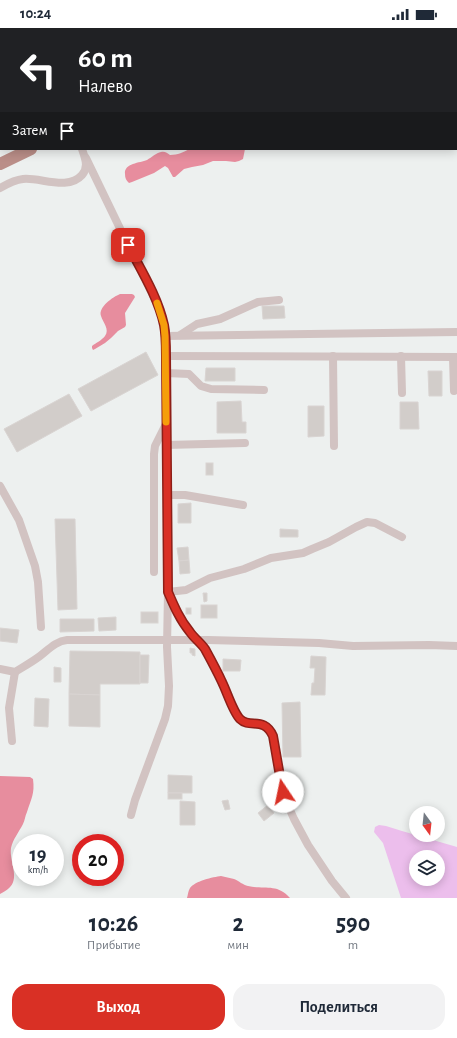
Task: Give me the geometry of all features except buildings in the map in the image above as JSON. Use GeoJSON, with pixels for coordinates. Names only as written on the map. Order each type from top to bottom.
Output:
{"type":"FeatureCollection","features":[{"type":"Feature","properties":{"kind":"highway"},"geometry":{"type":"LineString","coordinates":[[0,164],[29,150]]}},
{"type":"Feature","properties":{"kind":"street"},"geometry":{"type":"LineString","coordinates":[[82,150],[153,294],[164,325],[165,336],[168,706],[165,719],[135,800],[131,815]]}},
{"type":"Feature","properties":{"kind":"street"},"geometry":{"type":"LineString","coordinates":[[0,188],[16,180],[22,179],[63,183],[76,180],[84,171],[86,166],[86,158]]}},
{"type":"Feature","properties":{"kind":"street"},"geometry":{"type":"LineString","coordinates":[[180,335],[197,324],[220,319],[258,302],[279,300]]}},
{"type":"Feature","properties":{"kind":"street"},"geometry":{"type":"LineString","coordinates":[[165,336],[457,332]]}},
{"type":"Feature","properties":{"kind":"street"},"geometry":{"type":"LineString","coordinates":[[166,356],[455,357],[454,391]]}},
{"type":"Feature","properties":{"kind":"street"},"geometry":{"type":"LineString","coordinates":[[333,356],[334,446]]}},
{"type":"Feature","properties":{"kind":"street"},"geometry":{"type":"LineString","coordinates":[[401,356],[402,392]]}},
{"type":"Feature","properties":{"kind":"street"},"geometry":{"type":"LineString","coordinates":[[166,373],[189,374],[201,386],[211,389],[264,390]]}},
{"type":"Feature","properties":{"kind":"street"},"geometry":{"type":"LineString","coordinates":[[154,572],[154,454],[155,446],[166,424]]}},
{"type":"Feature","properties":{"kind":"street"},"geometry":{"type":"LineString","coordinates":[[166,445],[245,443]]}},
{"type":"Feature","properties":{"kind":"street"},"geometry":{"type":"LineString","coordinates":[[0,486],[18,520],[35,566],[38,582],[41,627]]}},
{"type":"Feature","properties":{"kind":"street"},"geometry":{"type":"LineString","coordinates":[[167,495],[185,495],[243,505]]}},
{"type":"Feature","properties":{"kind":"street"},"geometry":{"type":"LineString","coordinates":[[168,592],[186,590],[210,578],[244,569],[271,558],[312,550],[356,526],[367,522],[375,523],[402,537]]}},
{"type":"Feature","properties":{"kind":"street"},"geometry":{"type":"LineString","coordinates":[[168,592],[179,617],[196,640],[202,644],[205,649],[238,718],[245,722],[262,724],[270,730],[273,736],[282,787],[294,819],[308,845],[332,881],[346,898]]}},
{"type":"Feature","properties":{"kind":"street"},"geometry":{"type":"LineString","coordinates":[[0,669],[15,672],[63,640],[196,640],[353,646],[429,644],[457,646]]}},
{"type":"Feature","properties":{"kind":"street"},"geometry":{"type":"LineString","coordinates":[[12,741],[9,708],[15,672]]}},
{"type":"Feature","properties":{"kind":"shaded area"},"geometry":{"type":"Polygon","coordinates":[[[188,150],[245,150],[243,159],[239,161],[213,161],[184,169],[175,177],[173,177],[168,168],[165,166],[154,173],[129,183],[126,179],[125,170],[133,164],[147,160],[161,152],[165,152],[170,155],[188,150]]]}},
{"type":"Feature","properties":{"kind":"shaded area"},"geometry":{"type":"Polygon","coordinates":[[[120,294],[132,294],[135,297],[125,313],[126,325],[105,343],[93,350],[92,346],[105,336],[107,331],[101,316],[102,309],[110,300],[120,294]]]}},
{"type":"Feature","properties":{"kind":"shaded area"},"geometry":{"type":"Polygon","coordinates":[[[0,776],[30,777],[33,779],[33,789],[24,822],[18,834],[12,834],[12,885],[0,894],[0,776]]]}},
{"type":"Feature","properties":{"kind":"shaded area"},"geometry":{"type":"Polygon","coordinates":[[[379,825],[386,826],[409,833],[409,842],[440,842],[457,847],[457,898],[401,898],[383,843],[374,832],[375,827],[379,825]]]}},
{"type":"Feature","properties":{"kind":"shaded area"},"geometry":{"type":"Polygon","coordinates":[[[221,876],[234,879],[248,886],[280,890],[290,898],[187,898],[190,888],[196,883],[209,878],[221,876]]]}},
{"type":"Feature","properties":{"kind":"slow traffic"},"geometry":{"type":"LineString","coordinates":[[157,303],[164,325],[165,336],[166,422]]}},
{"type":"Feature","properties":{"kind":"route"},"geometry":{"type":"LineString","coordinates":[[128,245],[158,306],[164,325],[166,356],[168,592],[179,617],[191,634],[202,644],[205,649],[238,718],[245,722],[262,724],[270,730],[273,736],[283,792]]}}]}
